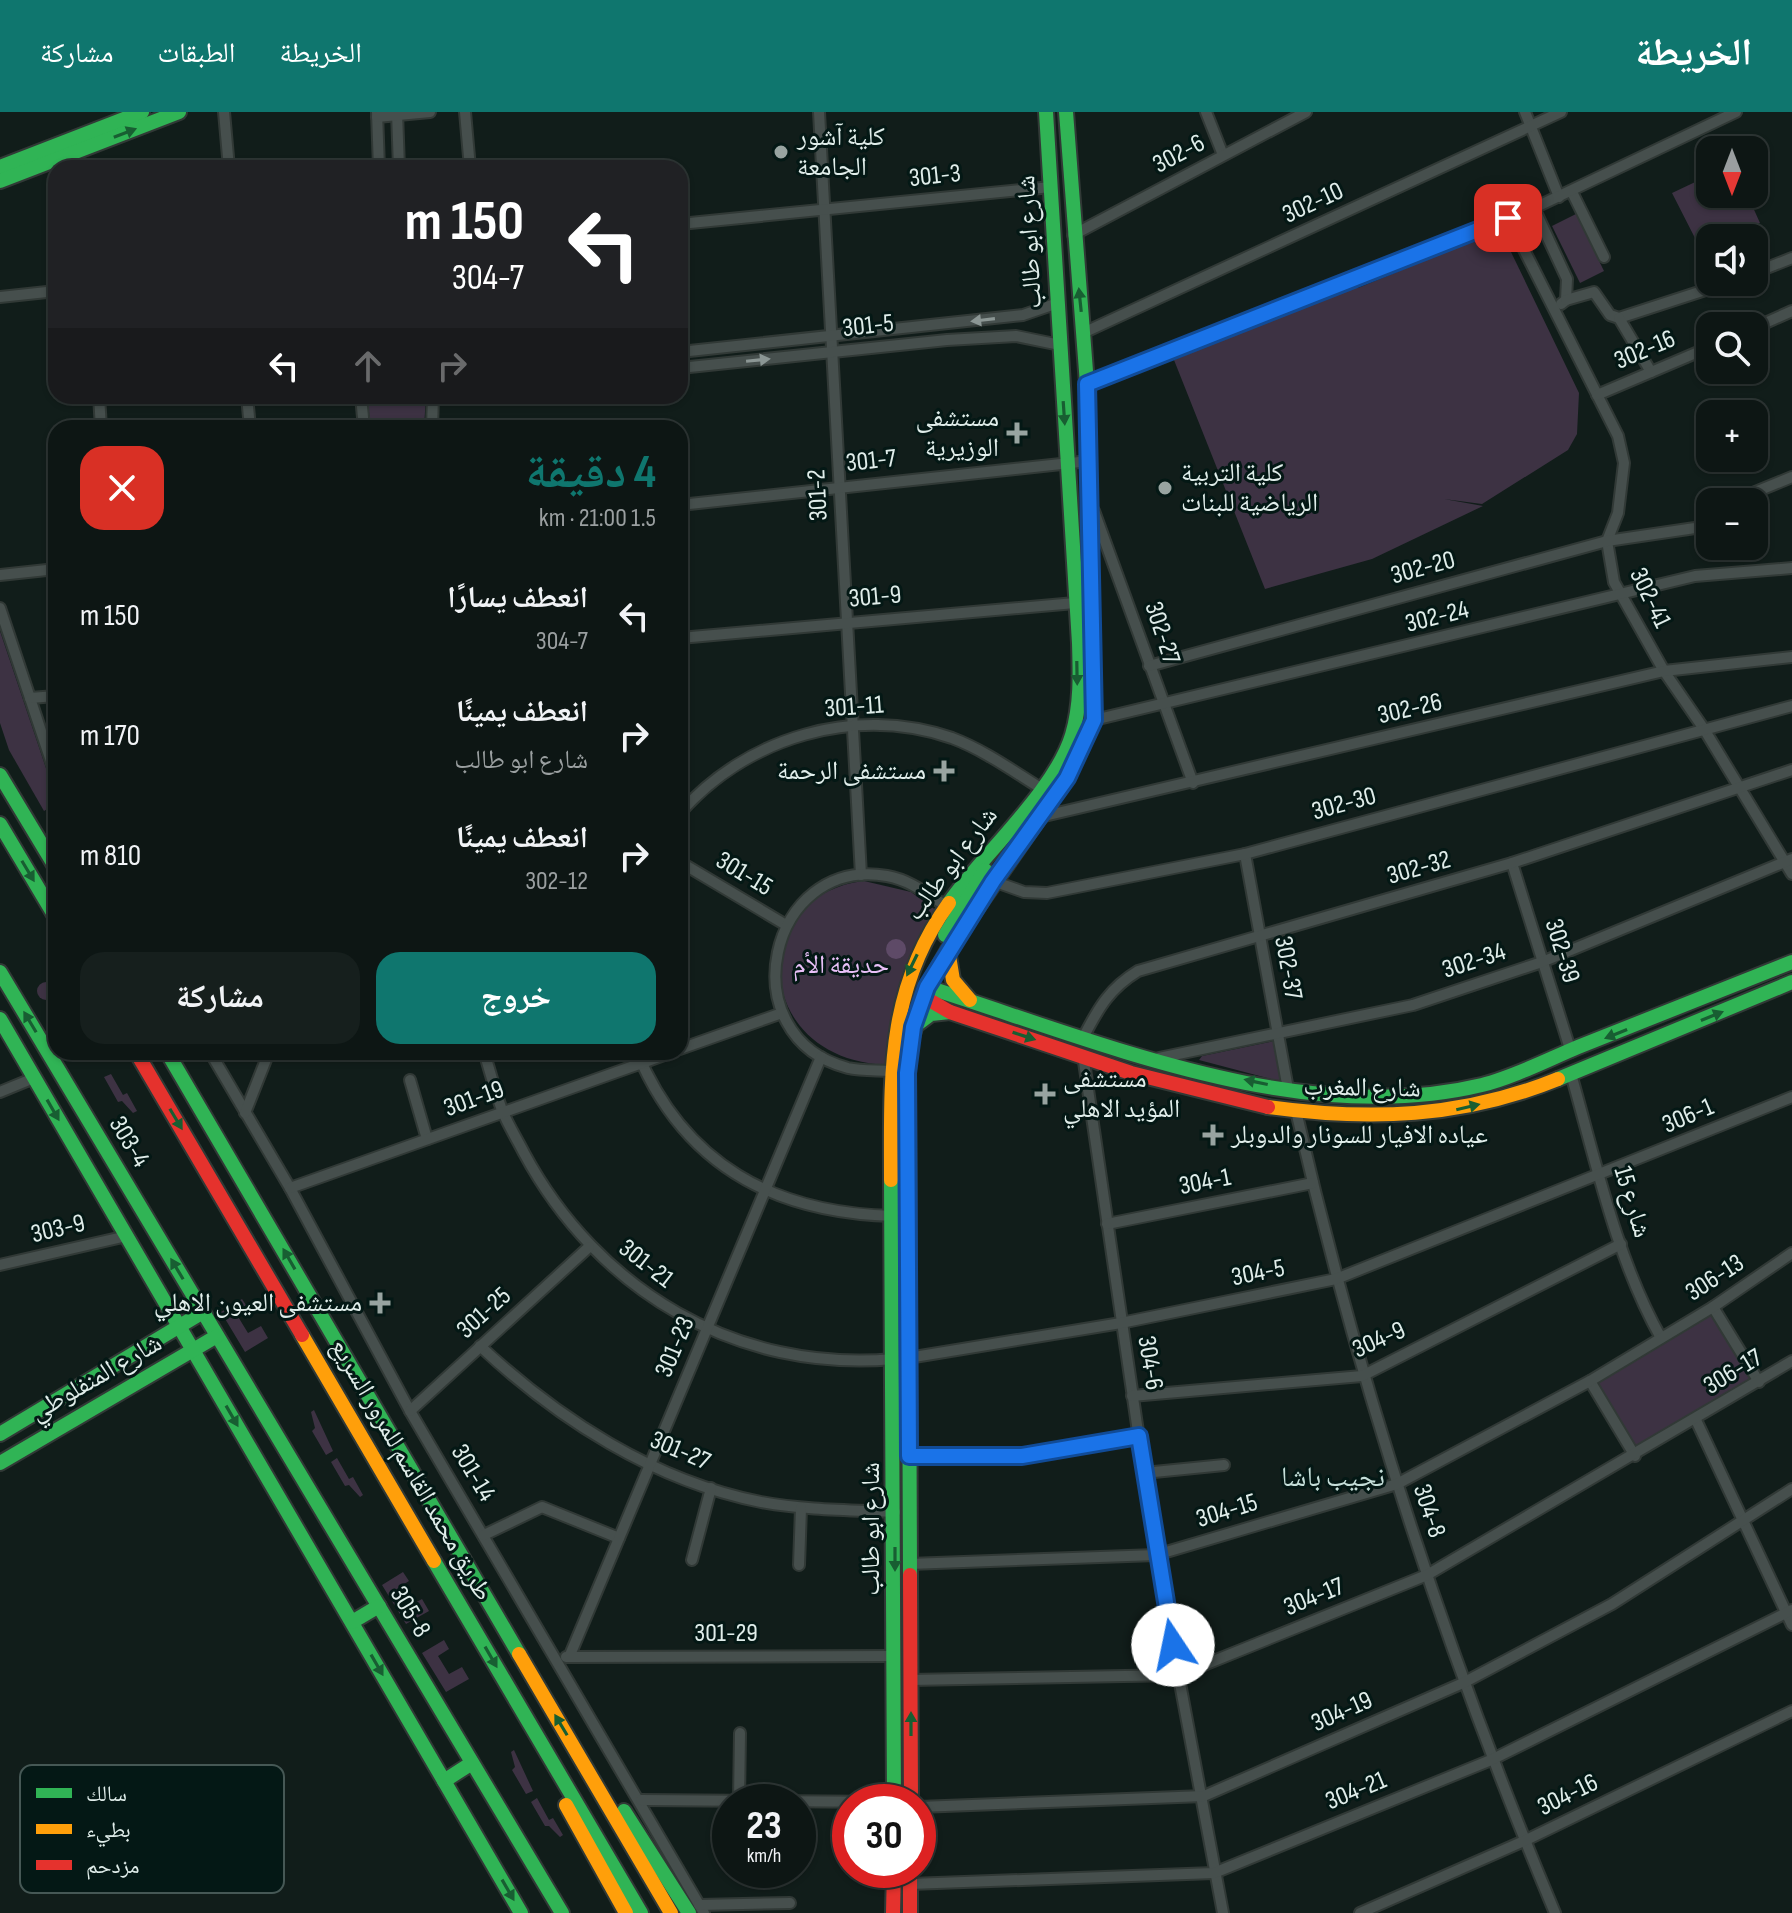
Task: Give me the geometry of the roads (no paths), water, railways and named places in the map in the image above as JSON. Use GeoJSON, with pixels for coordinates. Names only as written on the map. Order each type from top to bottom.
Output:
{"type":"FeatureCollection","features":[{"type":"Feature","properties":{"kind":"main road"},"geometry":{"type":"LineString","coordinates":[[0,167],[142,112]]}},
{"type":"Feature","properties":{"kind":"main road"},"geometry":{"type":"LineString","coordinates":[[75,160],[179,112]]}},
{"type":"Feature","properties":{"kind":"main road","name":"شارع ابو طالب"},"geometry":{"type":"LineString","coordinates":[[911,1784],[909,1456],[893,1216],[891,1071],[897,1006],[924,941],[946,906],[1042,789],[1063,758],[1077,714],[1068,463],[1046,112]]}},
{"type":"Feature","properties":{"kind":"main road","name":"شارع ابو طالب"},"geometry":{"type":"LineString","coordinates":[[894,1784],[895,1512],[907,1073],[913,1027],[924,991],[948,950],[1078,761],[1094,720],[1087,384],[1073,235],[1066,112]]}},
{"type":"Feature","properties":{"kind":"main road"},"geometry":{"type":"LineString","coordinates":[[0,181],[48,168]]}},
{"type":"Feature","properties":{"kind":"main road"},"geometry":{"type":"LineString","coordinates":[[1054,238],[1073,235]]}},
{"type":"Feature","properties":{"kind":"main road"},"geometry":{"type":"LineString","coordinates":[[1057,277],[1068,314],[1072,374],[1078,381],[1087,384]]}},
{"type":"Feature","properties":{"kind":"main road"},"geometry":{"type":"LineString","coordinates":[[0,775],[48,855]]}},
{"type":"Feature","properties":{"kind":"main road"},"geometry":{"type":"LineString","coordinates":[[0,824],[48,905]]}},
{"type":"Feature","properties":{"kind":"main road"},"geometry":{"type":"LineString","coordinates":[[897,1006],[906,994],[924,991],[933,954],[988,865],[999,839]]}},
{"type":"Feature","properties":{"kind":"main road"},"geometry":{"type":"LineString","coordinates":[[948,950],[950,974],[970,1000]]}},
{"type":"Feature","properties":{"kind":"main road","name":"شارع المغرب"},"geometry":{"type":"LineString","coordinates":[[924,991],[970,1000],[1156,1059],[1218,1074],[1288,1089],[1396,1098],[1441,1095],[1483,1085],[1792,962]]}},
{"type":"Feature","properties":{"kind":"main road","name":"303-4"},"geometry":{"type":"LineString","coordinates":[[0,972],[48,1053]]}},
{"type":"Feature","properties":{"kind":"main road","name":"شارع المغرب"},"geometry":{"type":"LineString","coordinates":[[924,991],[950,1012],[1213,1094],[1296,1111],[1382,1117],[1446,1112],[1490,1102],[1571,1074],[1792,982]]}},
{"type":"Feature","properties":{"kind":"main road"},"geometry":{"type":"LineString","coordinates":[[913,1027],[931,1014],[950,1012]]}},
{"type":"Feature","properties":{"kind":"main road","name":"303-4"},"geometry":{"type":"LineString","coordinates":[[0,1019],[193,1349]]}},
{"type":"Feature","properties":{"kind":"main road","name":"303-4"},"geometry":{"type":"LineString","coordinates":[[52,1060],[217,1336]]}},
{"type":"Feature","properties":{"kind":"main road","name":"طريق محمد القاسم للمرور السريع"},"geometry":{"type":"LineString","coordinates":[[141,1060],[321,1362],[641,1913]]}},
{"type":"Feature","properties":{"kind":"main road","name":"طريق محمد القاسم للمرور السريع"},"geometry":{"type":"LineString","coordinates":[[172,1060],[671,1913]]}},
{"type":"Feature","properties":{"kind":"main road"},"geometry":{"type":"LineString","coordinates":[[34,1078],[56,1067]]}},
{"type":"Feature","properties":{"kind":"main road"},"geometry":{"type":"LineString","coordinates":[[1213,1094],[1218,1074]]}},
{"type":"Feature","properties":{"kind":"main road"},"geometry":{"type":"LineString","coordinates":[[106,1200],[129,1188]]}},
{"type":"Feature","properties":{"kind":"main road","name":"شارع المنفلوطي"},"geometry":{"type":"LineString","coordinates":[[0,1434],[203,1312]]}},
{"type":"Feature","properties":{"kind":"main road","name":"شارع المنفلوطي"},"geometry":{"type":"LineString","coordinates":[[0,1463],[217,1336]]}},
{"type":"Feature","properties":{"kind":"main road","name":"305-8"},"geometry":{"type":"LineString","coordinates":[[217,1336],[562,1913]]}},
{"type":"Feature","properties":{"kind":"main road"},"geometry":{"type":"LineString","coordinates":[[193,1349],[521,1913]]}},
{"type":"Feature","properties":{"kind":"main road"},"geometry":{"type":"LineString","coordinates":[[65,1396],[78,1417]]}},
{"type":"Feature","properties":{"kind":"main road"},"geometry":{"type":"LineString","coordinates":[[352,1622],[379,1606]]}},
{"type":"Feature","properties":{"kind":"main road"},"geometry":{"type":"LineString","coordinates":[[578,1752],[616,1798],[698,1910]]}},
{"type":"Feature","properties":{"kind":"main road"},"geometry":{"type":"LineString","coordinates":[[549,1757],[575,1826],[626,1913]]}},
{"type":"Feature","properties":{"kind":"main road"},"geometry":{"type":"LineString","coordinates":[[444,1781],[472,1763]]}},
{"type":"Feature","properties":{"kind":"main road"},"geometry":{"type":"LineString","coordinates":[[893,1913],[894,1888]]}},
{"type":"Feature","properties":{"kind":"main road"},"geometry":{"type":"LineString","coordinates":[[910,1888],[910,1913]]}},
{"type":"Feature","properties":{"kind":"street"},"geometry":{"type":"LineString","coordinates":[[224,112],[228,160]]}},
{"type":"Feature","properties":{"kind":"street"},"geometry":{"type":"LineString","coordinates":[[379,160],[377,115],[430,112]]}},
{"type":"Feature","properties":{"kind":"street"},"geometry":{"type":"LineString","coordinates":[[465,112],[469,160]]}},
{"type":"Feature","properties":{"kind":"street","name":"301-2"},"geometry":{"type":"LineString","coordinates":[[819,112],[861,875]]}},
{"type":"Feature","properties":{"kind":"street"},"geometry":{"type":"LineString","coordinates":[[1206,112],[1223,155]]}},
{"type":"Feature","properties":{"kind":"street","name":"302-6"},"geometry":{"type":"LineString","coordinates":[[1073,235],[1306,112]]}},
{"type":"Feature","properties":{"kind":"street"},"geometry":{"type":"LineString","coordinates":[[1525,112],[1559,197]]}},
{"type":"Feature","properties":{"kind":"street","name":"302-10"},"geometry":{"type":"LineString","coordinates":[[1083,333],[1561,112]]}},
{"type":"Feature","properties":{"kind":"street"},"geometry":{"type":"LineString","coordinates":[[1087,384],[1534,208],[1736,112]]}},
{"type":"Feature","properties":{"kind":"street"},"geometry":{"type":"LineString","coordinates":[[397,114],[399,160]]}},
{"type":"Feature","properties":{"kind":"street","name":"301-3"},"geometry":{"type":"LineString","coordinates":[[688,223],[1051,187]]}},
{"type":"Feature","properties":{"kind":"street"},"geometry":{"type":"LineString","coordinates":[[1572,192],[1604,257]]}},
{"type":"Feature","properties":{"kind":"street"},"geometry":{"type":"LineString","coordinates":[[1534,208],[1567,279],[1566,300]]}},
{"type":"Feature","properties":{"kind":"street","name":"302-41"},"geometry":{"type":"LineString","coordinates":[[1508,218],[1618,436],[1624,463],[1618,513],[1607,541],[1620,595],[1664,671],[1788,860],[1792,874]]}},
{"type":"Feature","properties":{"kind":"street"},"geometry":{"type":"LineString","coordinates":[[1768,267],[1792,258]]}},
{"type":"Feature","properties":{"kind":"street"},"geometry":{"type":"LineString","coordinates":[[0,297],[48,292]]}},
{"type":"Feature","properties":{"kind":"street"},"geometry":{"type":"LineString","coordinates":[[1556,312],[1566,300],[1594,292],[1610,315],[1619,318],[1696,293]]}},
{"type":"Feature","properties":{"kind":"street","name":"301-5"},"geometry":{"type":"LineString","coordinates":[[688,351],[1023,315],[1058,303]]}},
{"type":"Feature","properties":{"kind":"street"},"geometry":{"type":"LineString","coordinates":[[1768,322],[1792,311]]}},
{"type":"Feature","properties":{"kind":"street"},"geometry":{"type":"LineString","coordinates":[[1619,318],[1651,372]]}},
{"type":"Feature","properties":{"kind":"street"},"geometry":{"type":"LineString","coordinates":[[946,325],[947,340]]}},
{"type":"Feature","properties":{"kind":"street","name":"301-5"},"geometry":{"type":"LineString","coordinates":[[688,367],[947,340],[1016,336],[1060,345]]}},
{"type":"Feature","properties":{"kind":"street"},"geometry":{"type":"LineString","coordinates":[[731,347],[732,363]]}},
{"type":"Feature","properties":{"kind":"street","name":"302-16"},"geometry":{"type":"LineString","coordinates":[[1597,395],[1696,353]]}},
{"type":"Feature","properties":{"kind":"street","name":"301-7"},"geometry":{"type":"LineString","coordinates":[[688,504],[1089,461]]}},
{"type":"Feature","properties":{"kind":"street"},"geometry":{"type":"LineString","coordinates":[[1765,488],[1792,477]]}},
{"type":"Feature","properties":{"kind":"street","name":"302-27"},"geometry":{"type":"LineString","coordinates":[[1089,498],[1193,783]]}},
{"type":"Feature","properties":{"kind":"street","name":"302-20"},"geometry":{"type":"LineString","coordinates":[[1149,666],[1607,541],[1696,528]]}},
{"type":"Feature","properties":{"kind":"street","name":"302-24"},"geometry":{"type":"LineString","coordinates":[[1094,720],[1695,576],[1792,568]]}},
{"type":"Feature","properties":{"kind":"street"},"geometry":{"type":"LineString","coordinates":[[0,575],[48,570]]}},
{"type":"Feature","properties":{"kind":"street","name":"301-9"},"geometry":{"type":"LineString","coordinates":[[688,637],[1075,603]]}},
{"type":"Feature","properties":{"kind":"street"},"geometry":{"type":"LineString","coordinates":[[0,608],[48,752]]}},
{"type":"Feature","properties":{"kind":"street","name":"302-26"},"geometry":{"type":"LineString","coordinates":[[1039,817],[1664,671],[1792,657]]}},
{"type":"Feature","properties":{"kind":"street"},"geometry":{"type":"LineString","coordinates":[[30,698],[48,697]]}},
{"type":"Feature","properties":{"kind":"street","name":"302-30"},"geometry":{"type":"LineString","coordinates":[[993,881],[1024,892],[1047,893],[1245,854],[1792,706]]}},
{"type":"Feature","properties":{"kind":"street","name":"301-11"},"geometry":{"type":"LineString","coordinates":[[688,805],[719,776],[762,750],[807,733],[854,726],[905,727],[955,739],[1042,789]]}},
{"type":"Feature","properties":{"kind":"street","name":"302-32"},"geometry":{"type":"LineString","coordinates":[[1084,1036],[1102,1000],[1117,984],[1138,971],[1512,863],[1740,790],[1792,770]]}},
{"type":"Feature","properties":{"kind":"street","name":"302-37"},"geometry":{"type":"LineString","coordinates":[[1245,854],[1288,1089]]}},
{"type":"Feature","properties":{"kind":"street","name":"302-34"},"geometry":{"type":"LineString","coordinates":[[1156,1059],[1413,1005],[1542,962],[1788,860]]}},
{"type":"Feature","properties":{"kind":"street","name":"302-39"},"geometry":{"type":"LineString","coordinates":[[1512,863],[1571,1052]]}},
{"type":"Feature","properties":{"kind":"street","name":"301-15"},"geometry":{"type":"LineString","coordinates":[[688,867],[786,925]]}},
{"type":"Feature","properties":{"kind":"street"},"geometry":{"type":"LineString","coordinates":[[891,1071],[851,1069],[821,1057],[798,1038],[782,1013],[773,972],[776,949],[786,925],[818,891],[861,875],[885,876],[910,883],[946,906]]}},
{"type":"Feature","properties":{"kind":"street"},"geometry":{"type":"LineString","coordinates":[[688,1046],[782,1013]]}},
{"type":"Feature","properties":{"kind":"street","name":"304-6"},"geometry":{"type":"LineString","coordinates":[[1083,1055],[1156,1555],[1204,1796],[1214,1873],[1223,1913]]}},
{"type":"Feature","properties":{"kind":"street","name":"301-23"},"geometry":{"type":"LineString","coordinates":[[570,1655],[821,1057]]}},
{"type":"Feature","properties":{"kind":"street","name":"301-14"},"geometry":{"type":"LineString","coordinates":[[215,1060],[290,1188],[410,1411],[641,1800],[698,1910]]}},
{"type":"Feature","properties":{"kind":"street"},"geometry":{"type":"LineString","coordinates":[[245,1113],[266,1060]]}},
{"type":"Feature","properties":{"kind":"street","name":"301-21"},"geometry":{"type":"LineString","coordinates":[[487,1060],[503,1112],[543,1189],[589,1247],[660,1305],[706,1329],[758,1347],[831,1361],[901,1358]]}},
{"type":"Feature","properties":{"kind":"street"},"geometry":{"type":"LineString","coordinates":[[640,1060],[668,1111],[691,1139],[733,1174],[765,1190],[823,1208],[893,1216]]}},
{"type":"Feature","properties":{"kind":"street","name":"301-19"},"geometry":{"type":"LineString","coordinates":[[290,1188],[650,1060]]}},
{"type":"Feature","properties":{"kind":"street","name":"شارع 15"},"geometry":{"type":"LineString","coordinates":[[1571,1074],[1621,1244],[1642,1304],[1661,1338]]}},
{"type":"Feature","properties":{"kind":"street"},"geometry":{"type":"LineString","coordinates":[[0,1092],[34,1078]]}},
{"type":"Feature","properties":{"kind":"street"},"geometry":{"type":"LineString","coordinates":[[410,1080],[427,1139]]}},
{"type":"Feature","properties":{"kind":"street","name":"306-1"},"geometry":{"type":"LineString","coordinates":[[1600,1176],[1792,1097]]}},
{"type":"Feature","properties":{"kind":"street","name":"304-8"},"geometry":{"type":"LineString","coordinates":[[1296,1111],[1362,1376],[1463,1683],[1491,1760],[1555,1913]]}},
{"type":"Feature","properties":{"kind":"street","name":"304-5"},"geometry":{"type":"LineString","coordinates":[[901,1358],[1121,1323],[1336,1279],[1600,1176]]}},
{"type":"Feature","properties":{"kind":"street","name":"304-1"},"geometry":{"type":"LineString","coordinates":[[1107,1224],[1313,1183]]}},
{"type":"Feature","properties":{"kind":"street","name":"303-9"},"geometry":{"type":"LineString","coordinates":[[0,1265],[127,1236]]}},
{"type":"Feature","properties":{"kind":"street","name":"304-9"},"geometry":{"type":"LineString","coordinates":[[1132,1396],[1362,1376],[1621,1244]]}},
{"type":"Feature","properties":{"kind":"street","name":"301-25"},"geometry":{"type":"LineString","coordinates":[[410,1411],[589,1247]]}},
{"type":"Feature","properties":{"kind":"street","name":"306-13"},"geometry":{"type":"LineString","coordinates":[[1661,1338],[1792,1253]]}},
{"type":"Feature","properties":{"kind":"street"},"geometry":{"type":"LineString","coordinates":[[1713,1307],[1759,1382]]}},
{"type":"Feature","properties":{"kind":"street","name":"304-15"},"geometry":{"type":"LineString","coordinates":[[909,1564],[1156,1555],[1397,1484],[1590,1381],[1661,1338]]}},
{"type":"Feature","properties":{"kind":"street","name":"301-27"},"geometry":{"type":"LineString","coordinates":[[480,1346],[564,1418],[650,1463],[711,1488],[801,1508],[895,1512]]}},
{"type":"Feature","properties":{"kind":"street","name":"306-17"},"geometry":{"type":"LineString","coordinates":[[1696,1420],[1792,1361]]}},
{"type":"Feature","properties":{"kind":"street"},"geometry":{"type":"LineString","coordinates":[[1590,1381],[1635,1456]]}},
{"type":"Feature","properties":{"kind":"street"},"geometry":{"type":"LineString","coordinates":[[1696,1420],[1789,1612],[1792,1625]]}},
{"type":"Feature","properties":{"kind":"street","name":"304-17"},"geometry":{"type":"LineString","coordinates":[[910,1680],[1179,1675],[1427,1575],[1696,1420]]}},
{"type":"Feature","properties":{"kind":"street"},"geometry":{"type":"LineString","coordinates":[[909,1456],[1022,1456],[1139,1436]]}},
{"type":"Feature","properties":{"kind":"street"},"geometry":{"type":"LineString","coordinates":[[1144,1473],[1224,1465]]}},
{"type":"Feature","properties":{"kind":"street"},"geometry":{"type":"LineString","coordinates":[[692,1560],[711,1488]]}},
{"type":"Feature","properties":{"kind":"street","name":"304-19"},"geometry":{"type":"LineString","coordinates":[[936,1806],[1204,1796],[1463,1683],[1612,1604],[1792,1489]]}},
{"type":"Feature","properties":{"kind":"street"},"geometry":{"type":"LineString","coordinates":[[484,1535],[542,1507],[619,1538]]}},
{"type":"Feature","properties":{"kind":"street"},"geometry":{"type":"LineString","coordinates":[[799,1565],[801,1508]]}},
{"type":"Feature","properties":{"kind":"street","name":"304-21"},"geometry":{"type":"LineString","coordinates":[[936,1877],[1214,1873],[1491,1760],[1789,1612]]}},
{"type":"Feature","properties":{"kind":"street","name":"301-29"},"geometry":{"type":"LineString","coordinates":[[559,1661],[570,1655],[895,1656]]}},
{"type":"Feature","properties":{"kind":"street","name":"304-16"},"geometry":{"type":"LineString","coordinates":[[1360,1913],[1524,1841],[1792,1711]]}},
{"type":"Feature","properties":{"kind":"street"},"geometry":{"type":"LineString","coordinates":[[739,1784],[740,1733]]}},
{"type":"Feature","properties":{"kind":"street"},"geometry":{"type":"LineString","coordinates":[[641,1800],[712,1801]]}},
{"type":"Feature","properties":{"kind":"street"},"geometry":{"type":"LineString","coordinates":[[698,1910],[790,1903]]}},
{"type":"Feature","properties":{"kind":"place","name":"كلية آشور الجامعة"},"geometry":{"type":"Point","coordinates":[781,152]}},
{"type":"Feature","properties":{"kind":"place","name":"مستشفى الوزيرية"},"geometry":{"type":"Point","coordinates":[1017,433]}},
{"type":"Feature","properties":{"kind":"place","name":"كلية التربية الرياضية للبنات"},"geometry":{"type":"Point","coordinates":[1165,488]}},
{"type":"Feature","properties":{"kind":"place","name":"مستشفى الرحمة"},"geometry":{"type":"Point","coordinates":[944,771]}},
{"type":"Feature","properties":{"kind":"place","name":"مستشفى المؤيد الاهلي"},"geometry":{"type":"Point","coordinates":[1045,1094]}},
{"type":"Feature","properties":{"kind":"place","name":"عياده الافيار للسونار والدوبلر"},"geometry":{"type":"Point","coordinates":[1213,1135]}},
{"type":"Feature","properties":{"kind":"place","name":"مستشفى العيون الاهلي"},"geometry":{"type":"Point","coordinates":[380,1303]}},
{"type":"Feature","properties":{"kind":"district","name":"نجيب باشا"},"geometry":{"type":"Point","coordinates":[1333,1477]}},
{"type":"Feature","properties":{"kind":"park label","name":"حديقة الأم"},"geometry":{"type":"Point","coordinates":[841,965]}}]}
